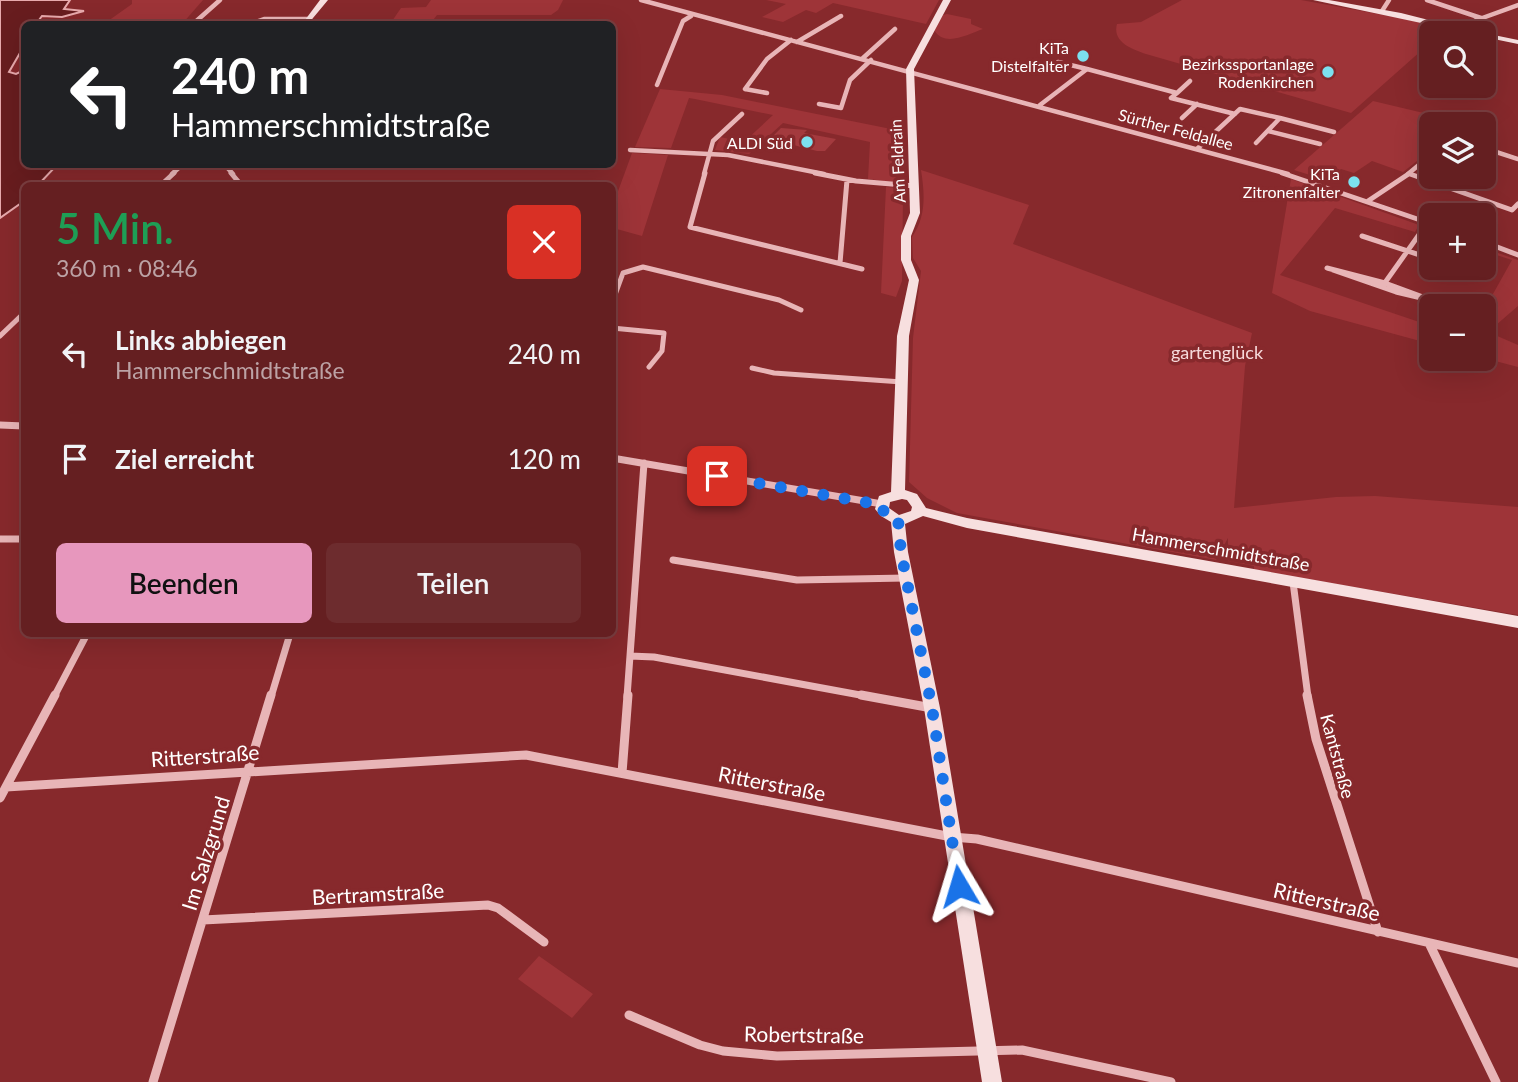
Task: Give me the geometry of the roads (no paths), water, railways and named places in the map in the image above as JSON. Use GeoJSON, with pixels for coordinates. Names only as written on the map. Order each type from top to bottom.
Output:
{"type":"FeatureCollection","features":[{"type":"Feature","properties":{"kind":"street"},"geometry":{"type":"LineString","coordinates":[[196,21],[220,0]]}},
{"type":"Feature","properties":{"kind":"street"},"geometry":{"type":"LineString","coordinates":[[308,21],[324,0]]}},
{"type":"Feature","properties":{"kind":"street","name":"Sürther Feldallee"},"geometry":{"type":"LineString","coordinates":[[641,0],[691,16],[910,69],[1198,148],[1289,174],[1419,219]]}},
{"type":"Feature","properties":{"kind":"street"},"geometry":{"type":"LineString","coordinates":[[910,69],[947,0]]}},
{"type":"Feature","properties":{"kind":"street"},"geometry":{"type":"LineString","coordinates":[[1317,0],[1425,21]]}},
{"type":"Feature","properties":{"kind":"street"},"geometry":{"type":"LineString","coordinates":[[1382,11],[1389,0]]}},
{"type":"Feature","properties":{"kind":"street"},"geometry":{"type":"LineString","coordinates":[[1427,0],[1481,18]]}},
{"type":"Feature","properties":{"kind":"street"},"geometry":{"type":"LineString","coordinates":[[1473,21],[1518,5]]}},
{"type":"Feature","properties":{"kind":"street"},"geometry":{"type":"LineString","coordinates":[[657,85],[683,21],[691,16]]}},
{"type":"Feature","properties":{"kind":"street"},"geometry":{"type":"LineString","coordinates":[[797,42],[841,16]]}},
{"type":"Feature","properties":{"kind":"street"},"geometry":{"type":"LineString","coordinates":[[258,21],[293,21]]}},
{"type":"Feature","properties":{"kind":"street"},"geometry":{"type":"LineString","coordinates":[[863,58],[895,29]]}},
{"type":"Feature","properties":{"kind":"street"},"geometry":{"type":"LineString","coordinates":[[1496,37],[1518,42]]}},
{"type":"Feature","properties":{"kind":"street"},"geometry":{"type":"LineString","coordinates":[[768,93],[745,89],[767,59],[791,40]]}},
{"type":"Feature","properties":{"kind":"street"},"geometry":{"type":"LineString","coordinates":[[819,104],[841,108],[850,80],[871,60]]}},
{"type":"Feature","properties":{"kind":"street"},"geometry":{"type":"LineString","coordinates":[[1058,62],[1177,93]]}},
{"type":"Feature","properties":{"kind":"street","name":"Am Feldrain"},"geometry":{"type":"LineString","coordinates":[[898,494],[903,336],[914,280],[906,260],[906,236],[915,214],[910,69]]}},
{"type":"Feature","properties":{"kind":"street"},"geometry":{"type":"LineString","coordinates":[[1040,105],[1087,69]]}},
{"type":"Feature","properties":{"kind":"street"},"geometry":{"type":"LineString","coordinates":[[1190,81],[1171,97],[1235,114]]}},
{"type":"Feature","properties":{"kind":"street"},"geometry":{"type":"LineString","coordinates":[[1137,89],[1143,84]]}},
{"type":"Feature","properties":{"kind":"street"},"geometry":{"type":"LineString","coordinates":[[1182,118],[1198,104]]}},
{"type":"Feature","properties":{"kind":"street"},"geometry":{"type":"LineString","coordinates":[[1198,148],[1240,109],[1334,132]]}},
{"type":"Feature","properties":{"kind":"street"},"geometry":{"type":"LineString","coordinates":[[742,114],[713,141],[690,227],[862,269]]}},
{"type":"Feature","properties":{"kind":"street"},"geometry":{"type":"LineString","coordinates":[[1256,143],[1280,118]]}},
{"type":"Feature","properties":{"kind":"street"},"geometry":{"type":"LineString","coordinates":[[1285,135],[1297,123]]}},
{"type":"Feature","properties":{"kind":"street"},"geometry":{"type":"LineString","coordinates":[[1268,131],[1320,144]]}},
{"type":"Feature","properties":{"kind":"street"},"geometry":{"type":"LineString","coordinates":[[630,150],[746,158],[848,180],[915,186]]}},
{"type":"Feature","properties":{"kind":"street"},"geometry":{"type":"LineString","coordinates":[[1496,152],[1518,159]]}},
{"type":"Feature","properties":{"kind":"street"},"geometry":{"type":"LineString","coordinates":[[1368,201],[1410,174],[1419,164]]}},
{"type":"Feature","properties":{"kind":"street"},"geometry":{"type":"LineString","coordinates":[[164,182],[179,168]]}},
{"type":"Feature","properties":{"kind":"street"},"geometry":{"type":"LineString","coordinates":[[227,168],[239,182]]}},
{"type":"Feature","properties":{"kind":"street"},"geometry":{"type":"LineString","coordinates":[[1410,174],[1515,211],[1518,204]]}},
{"type":"Feature","properties":{"kind":"street"},"geometry":{"type":"LineString","coordinates":[[840,263],[848,180]]}},
{"type":"Feature","properties":{"kind":"street"},"geometry":{"type":"LineString","coordinates":[[1408,249],[1362,236],[1419,253]]}},
{"type":"Feature","properties":{"kind":"street"},"geometry":{"type":"LineString","coordinates":[[1383,285],[1419,236]]}},
{"type":"Feature","properties":{"kind":"street"},"geometry":{"type":"LineString","coordinates":[[1496,247],[1518,255]]}},
{"type":"Feature","properties":{"kind":"street"},"geometry":{"type":"LineString","coordinates":[[616,292],[623,274],[643,267],[779,300],[801,310]]}},
{"type":"Feature","properties":{"kind":"street"},"geometry":{"type":"LineString","coordinates":[[1327,268],[1383,285],[1434,301],[1327,268]]}},
{"type":"Feature","properties":{"kind":"street"},"geometry":{"type":"LineString","coordinates":[[0,336],[21,316]]}},
{"type":"Feature","properties":{"kind":"street"},"geometry":{"type":"LineString","coordinates":[[616,328],[664,333],[662,351],[649,368]]}},
{"type":"Feature","properties":{"kind":"street"},"geometry":{"type":"LineString","coordinates":[[752,369],[902,382]]}},
{"type":"Feature","properties":{"kind":"street"},"geometry":{"type":"LineString","coordinates":[[0,425],[21,426]]}},
{"type":"Feature","properties":{"kind":"street"},"geometry":{"type":"LineString","coordinates":[[616,459],[881,505]]}},
{"type":"Feature","properties":{"kind":"street"},"geometry":{"type":"LineString","coordinates":[[622,773],[644,463]]}},
{"type":"Feature","properties":{"kind":"street"},"geometry":{"type":"LineString","coordinates":[[898,494],[915,500],[919,511],[911,518],[898,519],[884,512],[881,505],[888,496],[898,494]]}},
{"type":"Feature","properties":{"kind":"street","name":"Hammerschmidtstraße"},"geometry":{"type":"LineString","coordinates":[[919,511],[967,523],[1518,622]]}},
{"type":"Feature","properties":{"kind":"street"},"geometry":{"type":"LineString","coordinates":[[898,519],[906,578],[932,708],[992,1082]]}},
{"type":"Feature","properties":{"kind":"street"},"geometry":{"type":"LineString","coordinates":[[0,539],[21,539]]}},
{"type":"Feature","properties":{"kind":"street"},"geometry":{"type":"LineString","coordinates":[[673,560],[797,580],[906,578]]}},
{"type":"Feature","properties":{"kind":"street","name":"Kantstraße"},"geometry":{"type":"LineString","coordinates":[[1293,582],[1303,673],[1316,739],[1378,932]]}},
{"type":"Feature","properties":{"kind":"street"},"geometry":{"type":"LineString","coordinates":[[0,798],[85,637]]}},
{"type":"Feature","properties":{"kind":"street","name":"Im Salzgrund"},"geometry":{"type":"LineString","coordinates":[[153,1082],[289,637]]}},
{"type":"Feature","properties":{"kind":"street"},"geometry":{"type":"LineString","coordinates":[[631,656],[654,657],[932,708]]}},
{"type":"Feature","properties":{"kind":"street","name":"Ritterstraße"},"geometry":{"type":"LineString","coordinates":[[6,787],[526,755],[952,837],[977,839],[1518,963]]}},
{"type":"Feature","properties":{"kind":"street","name":"Bertramstraße"},"geometry":{"type":"LineString","coordinates":[[203,920],[488,905],[498,908],[544,942]]}},
{"type":"Feature","properties":{"kind":"street"},"geometry":{"type":"LineString","coordinates":[[1429,943],[1496,1082]]}},
{"type":"Feature","properties":{"kind":"street","name":"Robertstraße"},"geometry":{"type":"LineString","coordinates":[[629,1015],[700,1045],[744,1054],[847,1055],[1022,1050],[1171,1082]]}},
{"type":"Feature","properties":{"kind":"place","name":"KiTa Distelfalter"},"geometry":{"type":"Point","coordinates":[1083,56]}},
{"type":"Feature","properties":{"kind":"place","name":"Bezirkssportanlage Rodenkirchen"},"geometry":{"type":"Point","coordinates":[1328,72]}},
{"type":"Feature","properties":{"kind":"place","name":"ALDI Süd"},"geometry":{"type":"Point","coordinates":[807,142]}},
{"type":"Feature","properties":{"kind":"place","name":"KiTa Zitronenfalter"},"geometry":{"type":"Point","coordinates":[1354,182]}},
{"type":"Feature","properties":{"kind":"park label","name":"gartenglück"},"geometry":{"type":"Point","coordinates":[1217,352]}}]}
